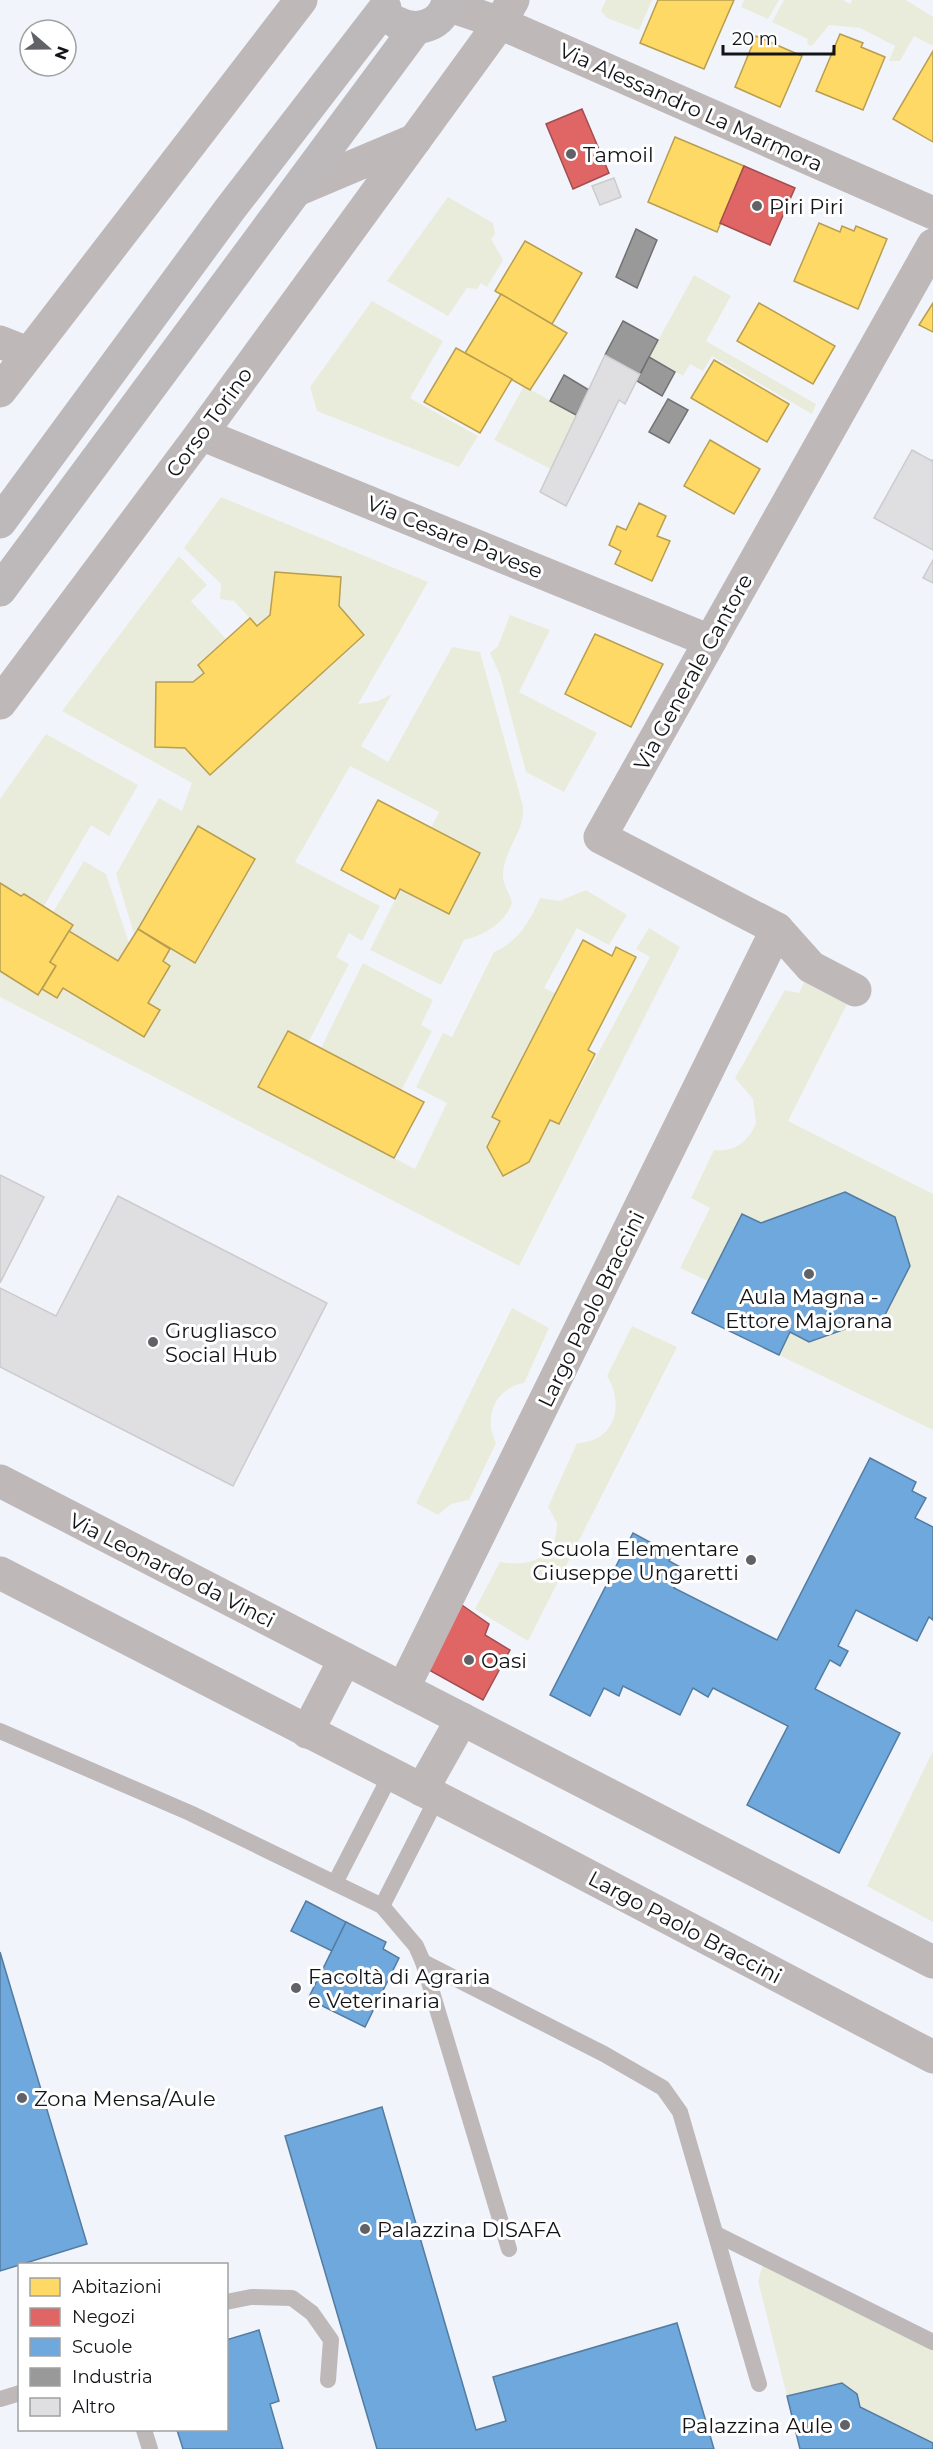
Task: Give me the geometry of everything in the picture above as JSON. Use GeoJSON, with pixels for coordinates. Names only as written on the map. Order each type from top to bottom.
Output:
{"type":"FeatureCollection","features":[{"type":"Feature","properties":{"kind":"street"},"geometry":{"type":"LineString","coordinates":[[0,391],[14,348],[300,0]]}},
{"type":"Feature","properties":{"kind":"street"},"geometry":{"type":"LineString","coordinates":[[0,522],[384,4],[398,23],[416,28],[429,25],[440,18],[447,2]]}},
{"type":"Feature","properties":{"kind":"street","name":"Via Alessandro La Marmora"},"geometry":{"type":"LineString","coordinates":[[447,2],[507,12],[933,213]]}},
{"type":"Feature","properties":{"kind":"street","name":"Corso Torino"},"geometry":{"type":"LineString","coordinates":[[0,703],[201,434],[507,12]]}},
{"type":"Feature","properties":{"kind":"street"},"geometry":{"type":"LineString","coordinates":[[0,590],[416,28]]}},
{"type":"Feature","properties":{"kind":"street"},"geometry":{"type":"LineString","coordinates":[[299,189],[415,140]]}},
{"type":"Feature","properties":{"kind":"street","name":"Via Generale Cantore"},"geometry":{"type":"LineString","coordinates":[[855,990],[811,967],[777,929],[600,837],[928,255]]}},
{"type":"Feature","properties":{"kind":"street","name":"Via Cesare Pavese"},"geometry":{"type":"LineString","coordinates":[[201,434],[710,641]]}},
{"type":"Feature","properties":{"kind":"street","name":"Largo Paolo Braccini"},"geometry":{"type":"LineString","coordinates":[[403,1689],[777,929]]}},
{"type":"Feature","properties":{"kind":"street","name":"Via Leonardo da Vinci"},"geometry":{"type":"LineString","coordinates":[[0,1481],[345,1659]]}},
{"type":"Feature","properties":{"kind":"street"},"geometry":{"type":"LineString","coordinates":[[0,1573],[307,1732],[345,1659],[933,1962]]}},
{"type":"Feature","properties":{"kind":"street"},"geometry":{"type":"LineString","coordinates":[[430,1794],[462,1719]]}},
{"type":"Feature","properties":{"kind":"street","name":"Largo Paolo Braccini"},"geometry":{"type":"LineString","coordinates":[[307,1732],[933,2057]]}},
{"type":"Feature","properties":{"kind":"lane"},"geometry":{"type":"LineString","coordinates":[[0,1731],[190,1813],[381,1906],[416,1946],[423,1962],[509,2249]]}},
{"type":"Feature","properties":{"kind":"lane"},"geometry":{"type":"LineString","coordinates":[[335,1883],[391,1774]]}},
{"type":"Feature","properties":{"kind":"lane"},"geometry":{"type":"LineString","coordinates":[[381,1906],[430,1794]]}},
{"type":"Feature","properties":{"kind":"lane"},"geometry":{"type":"LineString","coordinates":[[423,1962],[604,2054],[663,2088],[680,2112],[718,2235],[759,2384]]}},
{"type":"Feature","properties":{"kind":"lane"},"geometry":{"type":"LineString","coordinates":[[718,2235],[933,2342]]}},
{"type":"Feature","properties":{"kind":"lane"},"geometry":{"type":"LineString","coordinates":[[228,2302],[251,2297],[292,2298],[305,2308],[331,2340],[327,2380]]}},
{"type":"Feature","properties":{"kind":"lane"},"geometry":{"type":"LineString","coordinates":[[0,2399],[18,2394]]}},
{"type":"Feature","properties":{"kind":"lane"},"geometry":{"type":"LineString","coordinates":[[144,2431],[150,2449]]}},
{"type":"Feature","properties":{"kind":"green space"},"geometry":{"type":"Polygon","coordinates":[[[606,0],[652,0],[639,30],[607,18],[601,11],[606,0]]]}},
{"type":"Feature","properties":{"kind":"green space"},"geometry":{"type":"Polygon","coordinates":[[[744,0],[779,0],[768,19],[741,7],[744,0]]]}},
{"type":"Feature","properties":{"kind":"green space"},"geometry":{"type":"Polygon","coordinates":[[[784,0],[843,0],[850,4],[852,0],[906,0],[933,17],[933,46],[914,36],[900,61],[889,61],[895,46],[860,28],[829,25],[812,46],[807,44],[808,39],[772,22],[784,0]]]}},
{"type":"Feature","properties":{"kind":"green space"},"geometry":{"type":"Polygon","coordinates":[[[448,197],[493,223],[495,234],[491,239],[503,260],[487,287],[481,283],[477,289],[467,288],[448,316],[387,281],[448,197]]]}},
{"type":"Feature","properties":{"kind":"green space"},"geometry":{"type":"Polygon","coordinates":[[[694,275],[731,296],[706,341],[816,404],[812,414],[712,356],[703,371],[690,364],[683,376],[649,357],[694,275]]]}},
{"type":"Feature","properties":{"kind":"green space"},"geometry":{"type":"Polygon","coordinates":[[[372,301],[443,341],[410,398],[478,436],[459,467],[317,411],[310,387],[372,301]]]}},
{"type":"Feature","properties":{"kind":"green space"},"geometry":{"type":"Polygon","coordinates":[[[524,386],[576,415],[551,469],[494,440],[524,386]]]}},
{"type":"Feature","properties":{"kind":"green space"},"geometry":{"type":"Polygon","coordinates":[[[221,497],[450,591],[428,582],[358,704],[378,701],[392,694],[361,746],[388,762],[452,647],[480,652],[523,806],[521,824],[504,865],[503,879],[512,903],[509,910],[493,927],[464,940],[441,985],[370,950],[439,812],[350,766],[295,862],[380,906],[362,941],[349,933],[336,957],[349,964],[309,1041],[288,1031],[259,1087],[415,1169],[447,1103],[416,1087],[443,1033],[452,1037],[494,952],[510,943],[522,930],[540,898],[559,901],[586,890],[627,915],[609,945],[577,928],[544,988],[555,993],[492,1116],[500,1121],[487,1147],[503,1176],[525,1160],[550,1120],[560,1124],[650,957],[636,949],[649,928],[680,947],[519,1266],[0,997],[0,971],[37,995],[42,989],[57,997],[63,988],[160,1010],[148,1003],[170,966],[163,961],[170,949],[195,963],[255,859],[198,826],[134,934],[116,874],[159,798],[182,811],[192,783],[62,711],[179,556],[207,585],[191,601],[226,639],[198,665],[204,673],[193,682],[156,682],[155,747],[185,748],[210,775],[366,635],[339,606],[341,577],[275,572],[270,615],[257,626],[234,601],[220,599],[221,584],[184,548],[221,497]]]}},
{"type":"Feature","properties":{"kind":"green space"},"geometry":{"type":"Polygon","coordinates":[[[510,615],[550,630],[519,692],[597,733],[564,792],[526,772],[500,675],[490,653],[498,646],[510,615]]]}},
{"type":"Feature","properties":{"kind":"green space"},"geometry":{"type":"Polygon","coordinates":[[[46,734],[138,785],[109,836],[91,825],[44,906],[0,883],[0,799],[46,734]]]}},
{"type":"Feature","properties":{"kind":"green space"},"geometry":{"type":"Polygon","coordinates":[[[84,861],[106,874],[129,943],[118,961],[69,931],[73,924],[53,912],[84,861]]]}},
{"type":"Feature","properties":{"kind":"green space"},"geometry":{"type":"Polygon","coordinates":[[[363,963],[433,1000],[421,1025],[432,1031],[401,1091],[321,1048],[363,963]]]}},
{"type":"Feature","properties":{"kind":"green space"},"geometry":{"type":"Polygon","coordinates":[[[804,982],[847,1004],[788,1121],[933,1194],[933,1430],[779,1355],[790,1332],[809,1342],[885,1315],[910,1266],[895,1217],[845,1192],[761,1223],[742,1214],[708,1281],[680,1268],[710,1208],[691,1198],[714,1150],[728,1149],[740,1144],[749,1136],[756,1123],[753,1099],[735,1078],[785,990],[799,993],[804,982]]]}},
{"type":"Feature","properties":{"kind":"green space"},"geometry":{"type":"Polygon","coordinates":[[[512,1308],[549,1328],[524,1383],[506,1391],[494,1405],[491,1423],[496,1443],[469,1500],[451,1504],[438,1515],[416,1503],[512,1308]]]}},
{"type":"Feature","properties":{"kind":"green space"},"geometry":{"type":"Polygon","coordinates":[[[632,1326],[677,1347],[528,1641],[475,1609],[500,1562],[531,1561],[547,1552],[552,1545],[557,1523],[548,1507],[577,1443],[590,1441],[600,1436],[613,1420],[615,1399],[607,1376],[632,1326]]]}},
{"type":"Feature","properties":{"kind":"green space"},"geometry":{"type":"Polygon","coordinates":[[[933,1751],[933,1922],[867,1886],[933,1751]]]}},
{"type":"Feature","properties":{"kind":"green space"},"geometry":{"type":"Polygon","coordinates":[[[763,2264],[933,2349],[933,2443],[860,2407],[857,2394],[842,2383],[787,2396],[758,2281],[763,2264]]]}},
{"type":"Feature","properties":{"kind":"building: Abitazioni"},"geometry":{"type":"Polygon","coordinates":[[[658,0],[734,0],[704,69],[640,43],[658,0]]]}},
{"type":"Feature","properties":{"kind":"building: Abitazioni"},"geometry":{"type":"Polygon","coordinates":[[[840,34],[863,43],[861,47],[885,57],[863,110],[816,91],[840,34]]]}},
{"type":"Feature","properties":{"kind":"building: Abitazioni"},"geometry":{"type":"Polygon","coordinates":[[[756,36],[802,56],[780,107],[735,87],[756,36]]]}},
{"type":"Feature","properties":{"kind":"building: Abitazioni"},"geometry":{"type":"Polygon","coordinates":[[[933,51],[933,142],[893,119],[933,51]]]}},
{"type":"Feature","properties":{"kind":"building: Abitazioni"},"geometry":{"type":"Polygon","coordinates":[[[675,137],[744,166],[717,232],[648,202],[675,137]]]}},
{"type":"Feature","properties":{"kind":"building: Abitazioni"},"geometry":{"type":"Polygon","coordinates":[[[819,223],[840,232],[842,226],[854,231],[856,226],[887,239],[858,309],[794,281],[819,223]]]}},
{"type":"Feature","properties":{"kind":"building: Abitazioni"},"geometry":{"type":"Polygon","coordinates":[[[525,241],[582,273],[552,324],[495,291],[525,241]]]}},
{"type":"Feature","properties":{"kind":"building: Abitazioni"},"geometry":{"type":"Polygon","coordinates":[[[501,294],[567,333],[530,390],[465,353],[501,294]]]}},
{"type":"Feature","properties":{"kind":"building: Abitazioni"},"geometry":{"type":"Polygon","coordinates":[[[759,303],[835,346],[813,384],[737,341],[759,303]]]}},
{"type":"Feature","properties":{"kind":"building: Abitazioni"},"geometry":{"type":"Polygon","coordinates":[[[933,303],[933,332],[919,325],[933,303]]]}},
{"type":"Feature","properties":{"kind":"building: Abitazioni"},"geometry":{"type":"Polygon","coordinates":[[[456,348],[512,379],[480,433],[424,402],[456,348]]]}},
{"type":"Feature","properties":{"kind":"building: Abitazioni"},"geometry":{"type":"Polygon","coordinates":[[[714,360],[789,404],[767,442],[691,398],[714,360]]]}},
{"type":"Feature","properties":{"kind":"building: Abitazioni"},"geometry":{"type":"Polygon","coordinates":[[[710,440],[760,469],[734,514],[684,486],[710,440]]]}},
{"type":"Feature","properties":{"kind":"building: Abitazioni"},"geometry":{"type":"Polygon","coordinates":[[[639,503],[666,516],[657,536],[670,541],[652,581],[615,564],[621,551],[609,545],[617,526],[626,530],[639,503]]]}},
{"type":"Feature","properties":{"kind":"building: Abitazioni"},"geometry":{"type":"Polygon","coordinates":[[[275,572],[341,577],[339,606],[364,635],[210,775],[185,748],[155,747],[156,682],[193,682],[204,673],[198,665],[250,618],[257,626],[270,615],[275,572]]]}},
{"type":"Feature","properties":{"kind":"building: Abitazioni"},"geometry":{"type":"Polygon","coordinates":[[[595,634],[663,664],[631,727],[565,694],[595,634]]]}},
{"type":"Feature","properties":{"kind":"building: Abitazioni"},"geometry":{"type":"Polygon","coordinates":[[[378,800],[480,853],[449,914],[400,889],[395,899],[341,870],[378,800]]]}},
{"type":"Feature","properties":{"kind":"building: Abitazioni"},"geometry":{"type":"Polygon","coordinates":[[[198,826],[255,859],[195,963],[138,929],[198,826]]]}},
{"type":"Feature","properties":{"kind":"building: Abitazioni"},"geometry":{"type":"Polygon","coordinates":[[[0,883],[21,896],[24,894],[73,925],[50,962],[56,966],[38,995],[0,971],[0,883]]]}},
{"type":"Feature","properties":{"kind":"building: Abitazioni"},"geometry":{"type":"Polygon","coordinates":[[[138,929],[170,949],[163,961],[170,966],[148,1003],[160,1010],[144,1037],[63,988],[57,998],[42,989],[56,966],[50,962],[69,931],[118,961],[138,929]]]}},
{"type":"Feature","properties":{"kind":"building: Abitazioni"},"geometry":{"type":"Polygon","coordinates":[[[583,940],[612,956],[616,947],[636,957],[588,1050],[595,1054],[559,1124],[550,1120],[529,1162],[503,1176],[487,1147],[500,1121],[492,1117],[583,940]]]}},
{"type":"Feature","properties":{"kind":"building: Abitazioni"},"geometry":{"type":"Polygon","coordinates":[[[288,1031],[424,1102],[394,1158],[258,1087],[288,1031]]]}},
{"type":"Feature","properties":{"kind":"building: Negozi"},"geometry":{"type":"Polygon","coordinates":[[[582,109],[609,173],[573,189],[546,124],[582,109]]]}},
{"type":"Feature","properties":{"kind":"building: Negozi","name":"Piri Piri"},"geometry":{"type":"Polygon","coordinates":[[[744,166],[795,188],[770,245],[720,223],[744,166]]]}},
{"type":"Feature","properties":{"kind":"building: Negozi","name":"Oasi"},"geometry":{"type":"Polygon","coordinates":[[[459,1603],[489,1624],[485,1635],[510,1650],[483,1700],[429,1670],[459,1603]]]}},
{"type":"Feature","properties":{"kind":"building: Scuole","name":"Aula Magna - Ettore Majorana"},"geometry":{"type":"Polygon","coordinates":[[[845,1192],[895,1217],[910,1266],[885,1315],[809,1342],[790,1332],[779,1355],[692,1313],[742,1214],[761,1223],[845,1192]]]}},
{"type":"Feature","properties":{"kind":"building: Scuole"},"geometry":{"type":"Polygon","coordinates":[[[870,1458],[916,1482],[912,1491],[926,1498],[915,1518],[933,1527],[933,1620],[929,1617],[917,1641],[856,1610],[838,1646],[848,1651],[840,1666],[830,1660],[815,1689],[900,1733],[839,1853],[747,1805],[788,1726],[713,1688],[708,1697],[693,1688],[680,1715],[623,1686],[619,1696],[604,1688],[590,1716],[550,1695],[633,1533],[672,1554],[669,1561],[684,1569],[674,1588],[777,1640],[870,1458]]]}},
{"type":"Feature","properties":{"kind":"building: Scuole"},"geometry":{"type":"Polygon","coordinates":[[[306,1901],[346,1922],[332,1951],[291,1931],[306,1901]]]}},
{"type":"Feature","properties":{"kind":"building: Scuole"},"geometry":{"type":"Polygon","coordinates":[[[346,1922],[386,1942],[383,1949],[399,1958],[365,2027],[308,1999],[346,1922]]]}},
{"type":"Feature","properties":{"kind":"building: Scuole","name":"Zona Mensa/Aule"},"geometry":{"type":"Polygon","coordinates":[[[0,1952],[87,2244],[26,2263],[18,2263],[18,2265],[0,2271],[0,1952]]]}},
{"type":"Feature","properties":{"kind":"building: Scuole","name":"Palazzina DISAFA"},"geometry":{"type":"Polygon","coordinates":[[[382,2107],[476,2430],[506,2421],[493,2377],[677,2323],[714,2449],[377,2449],[285,2136],[382,2107]]]}},
{"type":"Feature","properties":{"kind":"building: Scuole"},"geometry":{"type":"Polygon","coordinates":[[[259,2330],[279,2401],[270,2404],[283,2449],[183,2449],[177,2431],[228,2431],[228,2339],[259,2330]]]}},
{"type":"Feature","properties":{"kind":"building: Scuole","name":"Palazzina Aule"},"geometry":{"type":"Polygon","coordinates":[[[842,2383],[857,2394],[860,2407],[933,2443],[933,2449],[800,2449],[787,2396],[842,2383]]]}},
{"type":"Feature","properties":{"kind":"building: Industria"},"geometry":{"type":"Polygon","coordinates":[[[636,229],[657,240],[637,288],[616,277],[636,229]]]}},
{"type":"Feature","properties":{"kind":"building: Industria"},"geometry":{"type":"Polygon","coordinates":[[[623,321],[658,340],[640,374],[605,355],[623,321]]]}},
{"type":"Feature","properties":{"kind":"building: Industria"},"geometry":{"type":"Polygon","coordinates":[[[649,357],[675,372],[662,396],[637,381],[649,357]]]}},
{"type":"Feature","properties":{"kind":"building: Industria"},"geometry":{"type":"Polygon","coordinates":[[[564,375],[589,390],[576,415],[550,401],[564,375]]]}},
{"type":"Feature","properties":{"kind":"building: Industria"},"geometry":{"type":"Polygon","coordinates":[[[668,399],[688,410],[669,443],[649,432],[668,399]]]}},
{"type":"Feature","properties":{"kind":"building: Altro"},"geometry":{"type":"Polygon","coordinates":[[[614,178],[621,197],[600,205],[592,186],[614,178]]]}},
{"type":"Feature","properties":{"kind":"building: Altro"},"geometry":{"type":"Polygon","coordinates":[[[605,355],[640,374],[625,404],[619,400],[566,506],[540,492],[605,355]]]}},
{"type":"Feature","properties":{"kind":"building: Altro"},"geometry":{"type":"Polygon","coordinates":[[[912,450],[932,461],[933,459],[933,550],[874,518],[912,450]]]}},
{"type":"Feature","properties":{"kind":"building: Altro"},"geometry":{"type":"Polygon","coordinates":[[[933,560],[933,583],[923,578],[933,560]]]}},
{"type":"Feature","properties":{"kind":"building: Altro"},"geometry":{"type":"Polygon","coordinates":[[[0,1175],[44,1197],[0,1283],[0,1175]]]}},
{"type":"Feature","properties":{"kind":"building: Altro","name":"Grugliasco Social Hub"},"geometry":{"type":"Polygon","coordinates":[[[118,1196],[327,1303],[233,1486],[0,1367],[0,1288],[56,1316],[118,1196]]]}},
{"type":"Feature","properties":{"kind":"place","name":"Tamoil"},"geometry":{"type":"Point","coordinates":[571,154]}},
{"type":"Feature","properties":{"kind":"place","name":"Piri Piri"},"geometry":{"type":"Point","coordinates":[757,206]}},
{"type":"Feature","properties":{"kind":"place","name":"Aula Magna - Ettore Majorana"},"geometry":{"type":"Point","coordinates":[809,1274]}},
{"type":"Feature","properties":{"kind":"place","name":"Grugliasco Social Hub"},"geometry":{"type":"Point","coordinates":[153,1342]}},
{"type":"Feature","properties":{"kind":"place","name":"Scuola Elementare Giuseppe Ungaretti"},"geometry":{"type":"Point","coordinates":[751,1560]}},
{"type":"Feature","properties":{"kind":"place","name":"Oasi"},"geometry":{"type":"Point","coordinates":[469,1660]}},
{"type":"Feature","properties":{"kind":"place","name":"Facoltà di Agraria e Veterinaria"},"geometry":{"type":"Point","coordinates":[296,1988]}},
{"type":"Feature","properties":{"kind":"place","name":"Zona Mensa/Aule"},"geometry":{"type":"Point","coordinates":[22,2098]}},
{"type":"Feature","properties":{"kind":"place","name":"Palazzina DISAFA"},"geometry":{"type":"Point","coordinates":[365,2229]}},
{"type":"Feature","properties":{"kind":"place","name":"Palazzina Aule"},"geometry":{"type":"Point","coordinates":[845,2425]}}]}
